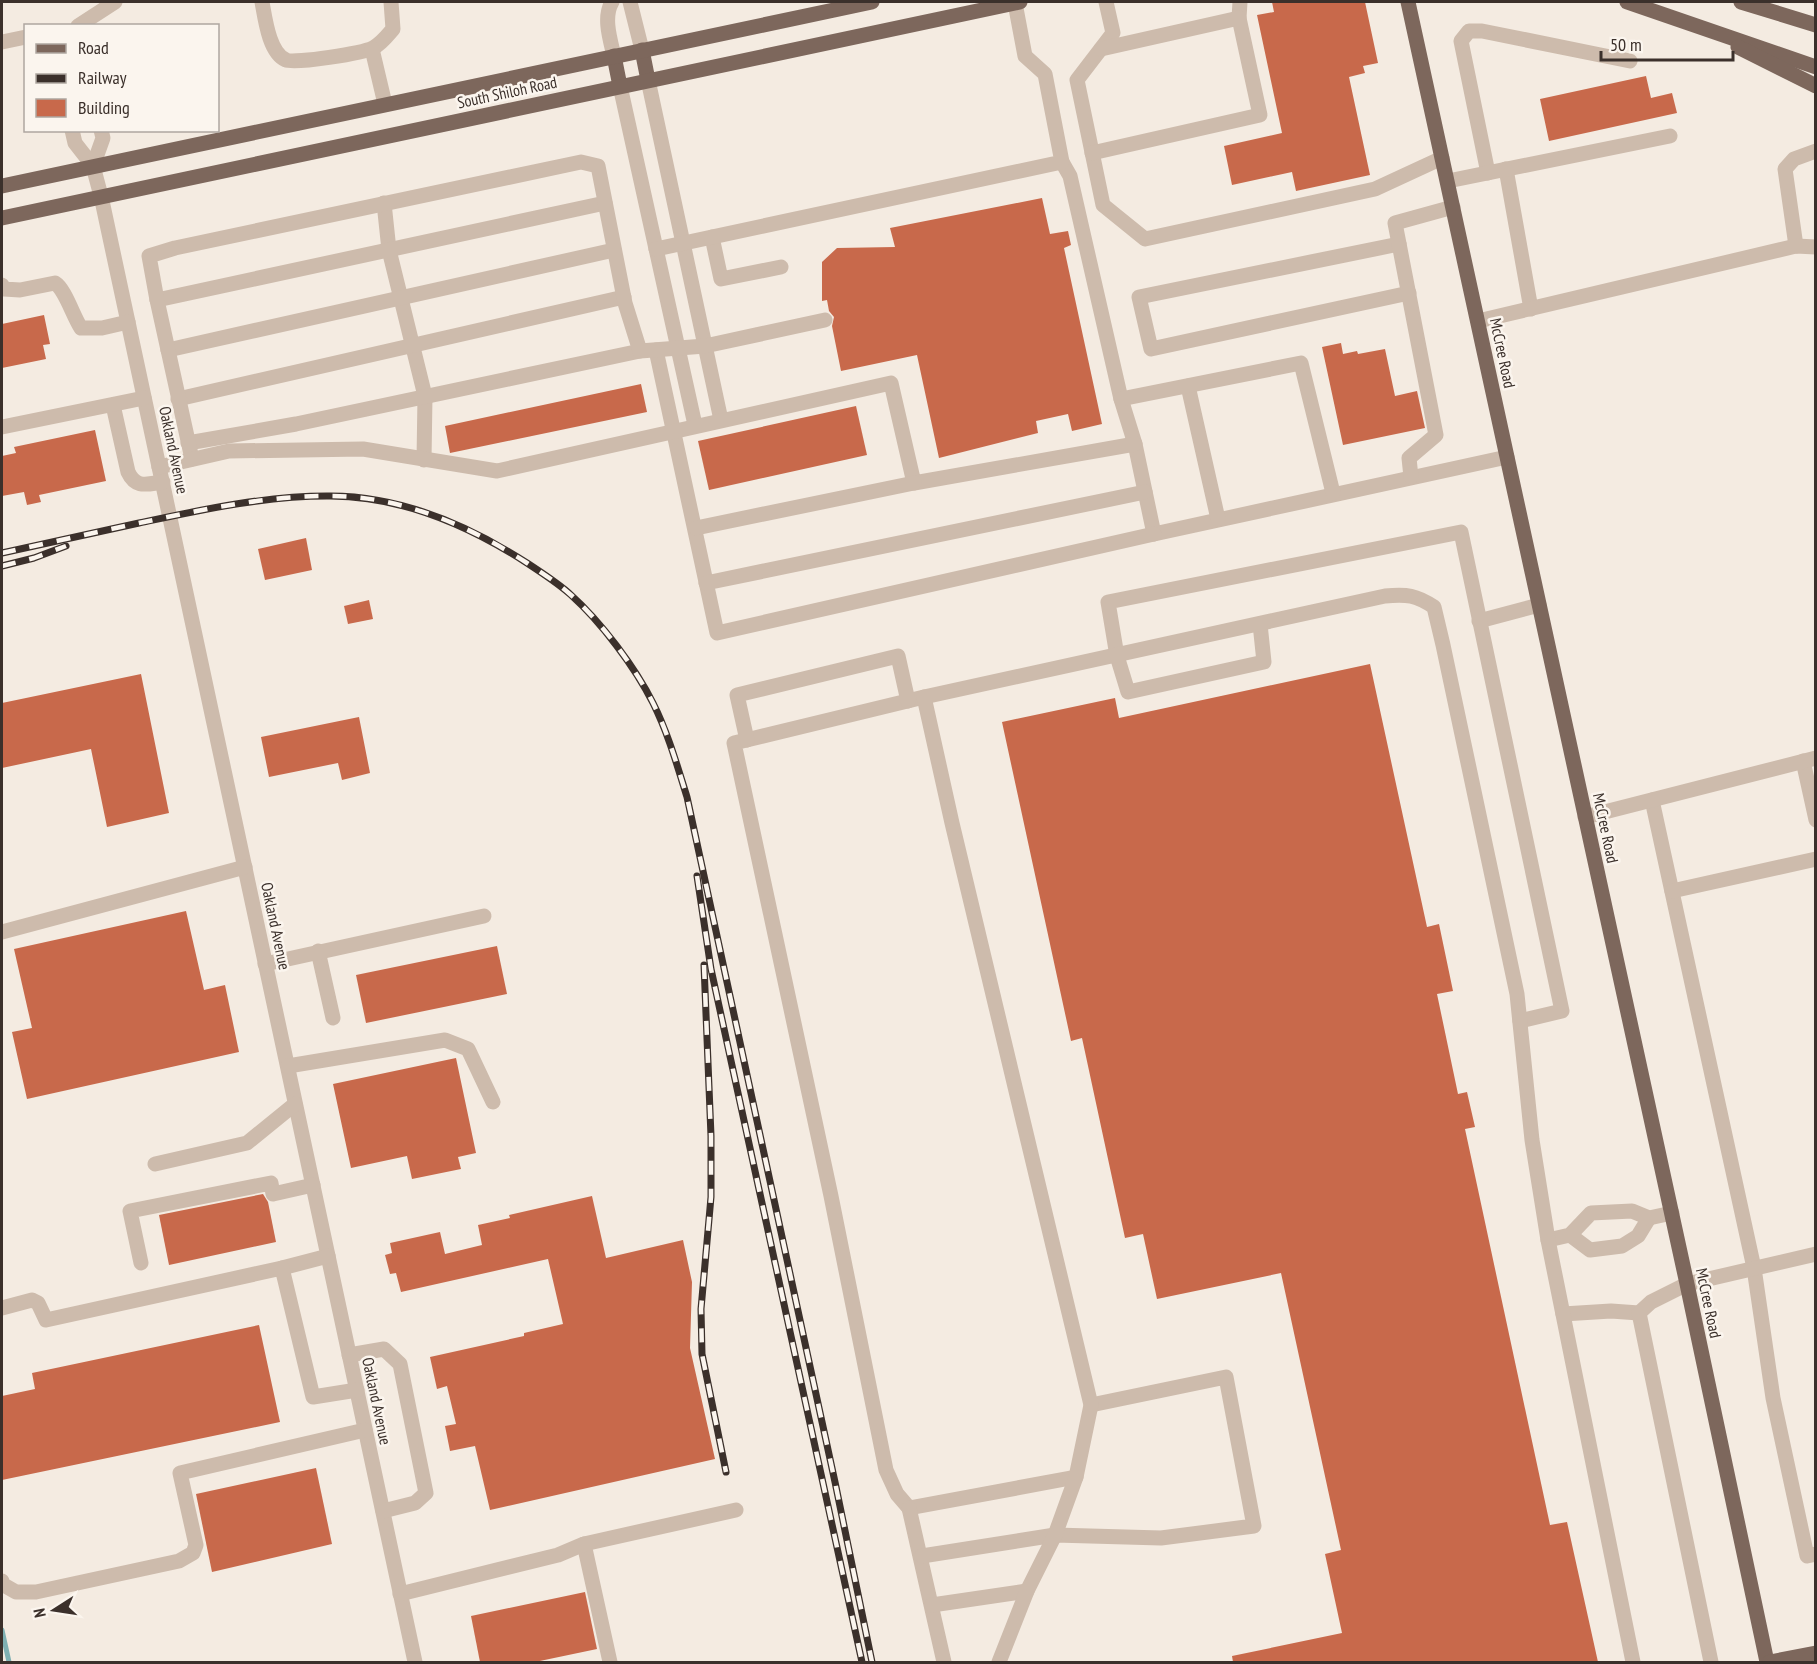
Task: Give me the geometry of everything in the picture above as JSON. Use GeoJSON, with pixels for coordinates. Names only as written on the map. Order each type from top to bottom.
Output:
{"type":"FeatureCollection","features":[{"type":"Feature","properties":{"kind":"main road","name":"South Shiloh Road"},"geometry":{"type":"LineString","coordinates":[[2,186],[642,50],[838,5],[872,2]]}},
{"type":"Feature","properties":{"kind":"main road","name":"South Shiloh Road"},"geometry":{"type":"LineString","coordinates":[[2,218],[1017,2]]}},
{"type":"Feature","properties":{"kind":"main road","name":"McCree Road"},"geometry":{"type":"LineString","coordinates":[[1408,2],[1768,1662]]}},
{"type":"Feature","properties":{"kind":"main road"},"geometry":{"type":"LineString","coordinates":[[1412,19],[1416,2]]}},
{"type":"Feature","properties":{"kind":"main road"},"geometry":{"type":"LineString","coordinates":[[1627,2],[1760,46],[1815,67]]}},
{"type":"Feature","properties":{"kind":"main road"},"geometry":{"type":"LineString","coordinates":[[1741,2],[1815,25]]}},
{"type":"Feature","properties":{"kind":"main road"},"geometry":{"type":"LineString","coordinates":[[1701,28],[1815,86]]}},
{"type":"Feature","properties":{"kind":"main road"},"geometry":{"type":"LineString","coordinates":[[642,50],[648,80]]}},
{"type":"Feature","properties":{"kind":"main road"},"geometry":{"type":"LineString","coordinates":[[614,56],[620,86]]}},
{"type":"Feature","properties":{"kind":"main road"},"geometry":{"type":"LineString","coordinates":[[1768,1662],[1815,1653]]}},
{"type":"Feature","properties":{"kind":"street"},"geometry":{"type":"LineString","coordinates":[[81,24],[115,2]]}},
{"type":"Feature","properties":{"kind":"street"},"geometry":{"type":"LineString","coordinates":[[262,2],[270,41],[278,53],[286,60],[305,61],[372,49],[393,29],[391,2]]}},
{"type":"Feature","properties":{"kind":"street"},"geometry":{"type":"LineString","coordinates":[[612,2],[608,9],[614,56]]}},
{"type":"Feature","properties":{"kind":"street"},"geometry":{"type":"LineString","coordinates":[[630,2],[642,50]]}},
{"type":"Feature","properties":{"kind":"street"},"geometry":{"type":"LineString","coordinates":[[1017,2],[1025,56],[1045,74],[1062,162],[1070,176],[1121,399],[1135,444],[1154,534]]}},
{"type":"Feature","properties":{"kind":"street"},"geometry":{"type":"LineString","coordinates":[[1106,2],[1113,33],[1077,80],[1103,205],[1145,239],[1375,189],[1442,158]]}},
{"type":"Feature","properties":{"kind":"street"},"geometry":{"type":"LineString","coordinates":[[1092,153],[1260,115],[1239,18],[1240,2]]}},
{"type":"Feature","properties":{"kind":"street"},"geometry":{"type":"LineString","coordinates":[[1101,49],[1239,18]]}},
{"type":"Feature","properties":{"kind":"street"},"geometry":{"type":"LineString","coordinates":[[1488,173],[1461,42],[1469,31],[1482,31],[1630,61]]}},
{"type":"Feature","properties":{"kind":"street"},"geometry":{"type":"LineString","coordinates":[[2,42],[24,37]]}},
{"type":"Feature","properties":{"kind":"street"},"geometry":{"type":"LineString","coordinates":[[372,49],[385,104]]}},
{"type":"Feature","properties":{"kind":"street"},"geometry":{"type":"LineString","coordinates":[[648,80],[721,420]]}},
{"type":"Feature","properties":{"kind":"street"},"geometry":{"type":"LineString","coordinates":[[620,86],[695,425]]}},
{"type":"Feature","properties":{"kind":"street"},"geometry":{"type":"LineString","coordinates":[[72,132],[75,143],[93,166]]}},
{"type":"Feature","properties":{"kind":"street"},"geometry":{"type":"LineString","coordinates":[[93,166],[102,138],[100,132]]}},
{"type":"Feature","properties":{"kind":"street"},"geometry":{"type":"LineString","coordinates":[[1448,181],[1670,136]]}},
{"type":"Feature","properties":{"kind":"street"},"geometry":{"type":"LineString","coordinates":[[1796,246],[1785,169],[1794,159],[1815,151]]}},
{"type":"Feature","properties":{"kind":"street"},"geometry":{"type":"LineString","coordinates":[[192,459],[149,256],[175,248],[581,162],[598,166],[624,297],[640,351]]}},
{"type":"Feature","properties":{"kind":"street"},"geometry":{"type":"LineString","coordinates":[[656,249],[1062,162]]}},
{"type":"Feature","properties":{"kind":"street","name":"Oakland Avenue"},"geometry":{"type":"LineString","coordinates":[[93,166],[415,1662]]}},
{"type":"Feature","properties":{"kind":"street"},"geometry":{"type":"LineString","coordinates":[[1506,170],[1531,309]]}},
{"type":"Feature","properties":{"kind":"street"},"geometry":{"type":"LineString","coordinates":[[384,203],[389,250],[425,396],[424,460]]}},
{"type":"Feature","properties":{"kind":"street"},"geometry":{"type":"LineString","coordinates":[[157,300],[605,203]]}},
{"type":"Feature","properties":{"kind":"street"},"geometry":{"type":"LineString","coordinates":[[1411,477],[1409,458],[1436,435],[1395,223],[1453,207]]}},
{"type":"Feature","properties":{"kind":"street"},"geometry":{"type":"LineString","coordinates":[[712,237],[721,279],[781,267]]}},
{"type":"Feature","properties":{"kind":"street"},"geometry":{"type":"LineString","coordinates":[[1399,243],[1139,297],[1151,348],[1409,293]]}},
{"type":"Feature","properties":{"kind":"street"},"geometry":{"type":"LineString","coordinates":[[1478,321],[1796,246],[1815,247]]}},
{"type":"Feature","properties":{"kind":"street"},"geometry":{"type":"LineString","coordinates":[[168,350],[614,250]]}},
{"type":"Feature","properties":{"kind":"street"},"geometry":{"type":"LineString","coordinates":[[2,285],[4,289],[20,290],[55,283],[61,287],[73,316],[81,328],[102,328],[128,322]]}},
{"type":"Feature","properties":{"kind":"street"},"geometry":{"type":"LineString","coordinates":[[178,399],[624,297]]}},
{"type":"Feature","properties":{"kind":"street"},"geometry":{"type":"LineString","coordinates":[[188,444],[296,424],[640,351],[705,346],[825,320]]}},
{"type":"Feature","properties":{"kind":"street"},"geometry":{"type":"LineString","coordinates":[[656,350],[717,633],[1218,519],[1507,457]]}},
{"type":"Feature","properties":{"kind":"street"},"geometry":{"type":"LineString","coordinates":[[1121,399],[1301,363],[1333,494]]}},
{"type":"Feature","properties":{"kind":"street"},"geometry":{"type":"LineString","coordinates":[[159,467],[229,451],[363,448],[497,471],[891,383],[914,483]]}},
{"type":"Feature","properties":{"kind":"street"},"geometry":{"type":"LineString","coordinates":[[1188,386],[1218,519]]}},
{"type":"Feature","properties":{"kind":"street"},"geometry":{"type":"LineString","coordinates":[[2,427],[144,398]]}},
{"type":"Feature","properties":{"kind":"street"},"geometry":{"type":"LineString","coordinates":[[113,405],[128,472],[132,480],[140,484],[162,482]]}},
{"type":"Feature","properties":{"kind":"street"},"geometry":{"type":"LineString","coordinates":[[696,528],[914,483],[1135,444]]}},
{"type":"Feature","properties":{"kind":"street"},"geometry":{"type":"LineString","coordinates":[[706,583],[1145,492]]}},
{"type":"Feature","properties":{"kind":"street"},"geometry":{"type":"LineString","coordinates":[[1260,624],[1264,662],[1128,692],[1118,656],[1108,602],[1461,532],[1562,1011],[1520,1021]]}},
{"type":"Feature","properties":{"kind":"street"},"geometry":{"type":"LineString","coordinates":[[944,1662],[922,1556],[909,1508],[897,1494],[886,1470],[831,1196],[734,743],[924,697],[1385,596],[1406,594],[1421,598],[1434,607],[1514,982],[1532,1140],[1548,1240],[1633,1662]]}},
{"type":"Feature","properties":{"kind":"street"},"geometry":{"type":"LineString","coordinates":[[1479,621],[1539,605]]}},
{"type":"Feature","properties":{"kind":"street"},"geometry":{"type":"LineString","coordinates":[[747,740],[737,695],[898,656],[908,701]]}},
{"type":"Feature","properties":{"kind":"street"},"geometry":{"type":"LineString","coordinates":[[924,697],[1091,1405],[1076,1477],[1055,1535],[1028,1591],[999,1662]]}},
{"type":"Feature","properties":{"kind":"street"},"geometry":{"type":"LineString","coordinates":[[1585,817],[1809,760],[1815,820]]}},
{"type":"Feature","properties":{"kind":"street"},"geometry":{"type":"LineString","coordinates":[[1652,800],[1754,1268],[1778,1421],[1807,1556],[1815,1554]]}},
{"type":"Feature","properties":{"kind":"street"},"geometry":{"type":"LineString","coordinates":[[1672,891],[1815,859]]}},
{"type":"Feature","properties":{"kind":"street"},"geometry":{"type":"LineString","coordinates":[[2,932],[245,867]]}},
{"type":"Feature","properties":{"kind":"street"},"geometry":{"type":"LineString","coordinates":[[266,964],[484,916]]}},
{"type":"Feature","properties":{"kind":"street"},"geometry":{"type":"LineString","coordinates":[[318,951],[333,1018]]}},
{"type":"Feature","properties":{"kind":"street"},"geometry":{"type":"LineString","coordinates":[[288,1066],[445,1040],[468,1050],[493,1102]]}},
{"type":"Feature","properties":{"kind":"street"},"geometry":{"type":"LineString","coordinates":[[154,1164],[247,1143],[296,1104]]}},
{"type":"Feature","properties":{"kind":"street"},"geometry":{"type":"LineString","coordinates":[[141,1263],[130,1211],[271,1183],[273,1194],[313,1185]]}},
{"type":"Feature","properties":{"kind":"street"},"geometry":{"type":"LineString","coordinates":[[1548,1240],[1570,1235],[1591,1213],[1632,1211],[1649,1218],[1672,1214]]}},
{"type":"Feature","properties":{"kind":"street"},"geometry":{"type":"LineString","coordinates":[[1570,1235],[1590,1250],[1622,1246],[1638,1236],[1649,1218]]}},
{"type":"Feature","properties":{"kind":"street"},"geometry":{"type":"LineString","coordinates":[[1563,1314],[1611,1311],[1639,1313],[1651,1302],[1687,1284],[1815,1254]]}},
{"type":"Feature","properties":{"kind":"street"},"geometry":{"type":"LineString","coordinates":[[2,1308],[33,1300],[38,1303],[46,1320],[328,1257]]}},
{"type":"Feature","properties":{"kind":"street"},"geometry":{"type":"LineString","coordinates":[[282,1268],[313,1397],[357,1390]]}},
{"type":"Feature","properties":{"kind":"street"},"geometry":{"type":"LineString","coordinates":[[1639,1313],[1711,1662]]}},
{"type":"Feature","properties":{"kind":"street"},"geometry":{"type":"LineString","coordinates":[[349,1355],[384,1349],[400,1364],[426,1493],[416,1503],[383,1511]]}},
{"type":"Feature","properties":{"kind":"street"},"geometry":{"type":"LineString","coordinates":[[922,1556],[1055,1535],[1161,1538],[1254,1526],[1226,1377],[1091,1405]]}},
{"type":"Feature","properties":{"kind":"street"},"geometry":{"type":"LineString","coordinates":[[2,1581],[2,1584],[15,1592],[36,1592],[179,1561],[193,1553],[196,1545],[180,1473],[365,1430]]}},
{"type":"Feature","properties":{"kind":"street"},"geometry":{"type":"LineString","coordinates":[[909,1508],[1076,1477]]}},
{"type":"Feature","properties":{"kind":"street"},"geometry":{"type":"LineString","coordinates":[[400,1594],[558,1556],[584,1544],[736,1510]]}},
{"type":"Feature","properties":{"kind":"street"},"geometry":{"type":"LineString","coordinates":[[584,1544],[610,1662]]}},
{"type":"Feature","properties":{"kind":"street"},"geometry":{"type":"LineString","coordinates":[[932,1605],[1028,1591]]}},
{"type":"Feature","properties":{"kind":"building"},"geometry":{"type":"Polygon","coordinates":[[[1272,2],[1365,2],[1378,63],[1363,66],[1365,73],[1349,77],[1370,175],[1296,191],[1292,172],[1232,185],[1224,146],[1282,133],[1257,15],[1274,12],[1272,2]]]}},
{"type":"Feature","properties":{"kind":"building"},"geometry":{"type":"Polygon","coordinates":[[[1646,76],[1651,98],[1672,93],[1677,113],[1549,141],[1540,99],[1646,76]]]}},
{"type":"Feature","properties":{"kind":"building"},"geometry":{"type":"Polygon","coordinates":[[[1042,198],[1050,234],[1068,231],[1071,245],[1064,248],[1102,424],[1072,431],[1068,414],[1036,421],[1038,433],[939,458],[917,355],[841,371],[832,326],[834,317],[829,311],[827,300],[822,301],[822,262],[837,248],[895,247],[890,228],[1042,198]]]}},
{"type":"Feature","properties":{"kind":"building"},"geometry":{"type":"Polygon","coordinates":[[[44,315],[50,344],[43,345],[46,359],[2,368],[2,324],[44,315]]]}},
{"type":"Feature","properties":{"kind":"building"},"geometry":{"type":"Polygon","coordinates":[[[1341,343],[1343,354],[1385,349],[1395,396],[1417,391],[1425,428],[1343,445],[1322,347],[1341,343]]]}},
{"type":"Feature","properties":{"kind":"building"},"geometry":{"type":"Polygon","coordinates":[[[641,384],[647,412],[450,453],[445,426],[641,384]]]}},
{"type":"Feature","properties":{"kind":"building"},"geometry":{"type":"Polygon","coordinates":[[[856,406],[867,455],[709,490],[698,441],[856,406]]]}},
{"type":"Feature","properties":{"kind":"building"},"geometry":{"type":"Polygon","coordinates":[[[95,430],[106,481],[39,495],[41,502],[27,505],[24,492],[2,496],[2,456],[16,453],[14,447],[95,430]]]}},
{"type":"Feature","properties":{"kind":"building"},"geometry":{"type":"Polygon","coordinates":[[[306,538],[312,570],[265,580],[258,549],[306,538]]]}},
{"type":"Feature","properties":{"kind":"building"},"geometry":{"type":"Polygon","coordinates":[[[369,600],[373,619],[348,624],[344,606],[369,600]]]}},
{"type":"Feature","properties":{"kind":"building"},"geometry":{"type":"Polygon","coordinates":[[[1370,664],[1427,927],[1439,924],[1453,991],[1437,994],[1458,1094],[1467,1092],[1475,1127],[1465,1129],[1550,1525],[1567,1522],[1598,1662],[1233,1662],[1232,1656],[1342,1633],[1325,1554],[1341,1550],[1281,1273],[1157,1299],[1143,1234],[1125,1238],[1082,1038],[1071,1041],[1002,722],[1115,698],[1119,718],[1370,664]]]}},
{"type":"Feature","properties":{"kind":"building"},"geometry":{"type":"Polygon","coordinates":[[[141,674],[169,813],[107,827],[91,749],[2,768],[2,703],[141,674]]]}},
{"type":"Feature","properties":{"kind":"building"},"geometry":{"type":"Polygon","coordinates":[[[359,717],[370,773],[342,780],[338,763],[269,777],[261,737],[359,717]]]}},
{"type":"Feature","properties":{"kind":"building"},"geometry":{"type":"Polygon","coordinates":[[[186,911],[204,990],[225,985],[239,1052],[27,1099],[12,1032],[32,1028],[14,949],[186,911]]]}},
{"type":"Feature","properties":{"kind":"building"},"geometry":{"type":"Polygon","coordinates":[[[497,946],[507,994],[366,1023],[356,975],[497,946]]]}},
{"type":"Feature","properties":{"kind":"building"},"geometry":{"type":"Polygon","coordinates":[[[456,1058],[476,1153],[458,1157],[461,1169],[412,1179],[407,1156],[351,1168],[333,1084],[456,1058]]]}},
{"type":"Feature","properties":{"kind":"building"},"geometry":{"type":"Polygon","coordinates":[[[263,1194],[268,1202],[276,1242],[169,1265],[159,1215],[263,1194]]]}},
{"type":"Feature","properties":{"kind":"building"},"geometry":{"type":"Polygon","coordinates":[[[592,1196],[606,1258],[683,1240],[692,1282],[690,1348],[715,1459],[490,1510],[475,1446],[450,1451],[445,1426],[456,1424],[447,1386],[437,1389],[430,1357],[524,1336],[524,1333],[563,1324],[548,1259],[401,1292],[396,1273],[390,1274],[385,1255],[392,1253],[390,1243],[440,1232],[445,1254],[482,1245],[478,1225],[510,1218],[509,1215],[592,1196]]]}},
{"type":"Feature","properties":{"kind":"building"},"geometry":{"type":"Polygon","coordinates":[[[259,1325],[280,1422],[2,1480],[2,1396],[35,1389],[32,1373],[259,1325]]]}},
{"type":"Feature","properties":{"kind":"building"},"geometry":{"type":"Polygon","coordinates":[[[316,1468],[332,1544],[212,1572],[196,1494],[316,1468]]]}},
{"type":"Feature","properties":{"kind":"building"},"geometry":{"type":"Polygon","coordinates":[[[585,1592],[597,1649],[535,1662],[480,1662],[471,1616],[585,1592]]]}},
{"type":"Feature","properties":{"kind":"waterway"},"geometry":{"type":"LineString","coordinates":[[2,1630],[9,1662]]}},
{"type":"Feature","properties":{"kind":"railway"},"geometry":{"type":"LineString","coordinates":[[2,553],[186,513],[256,501],[327,496],[354,497],[380,501],[432,515],[481,536],[504,549],[571,595],[617,646],[646,689],[658,714],[687,797],[872,1662]]}},
{"type":"Feature","properties":{"kind":"railway"},"geometry":{"type":"LineString","coordinates":[[2,566],[34,558],[66,546]]}},
{"type":"Feature","properties":{"kind":"railway"},"geometry":{"type":"LineString","coordinates":[[697,876],[711,969],[862,1662]]}},
{"type":"Feature","properties":{"kind":"railway"},"geometry":{"type":"LineString","coordinates":[[704,965],[711,1136],[711,1197],[701,1309],[702,1354],[726,1472]]}}]}
